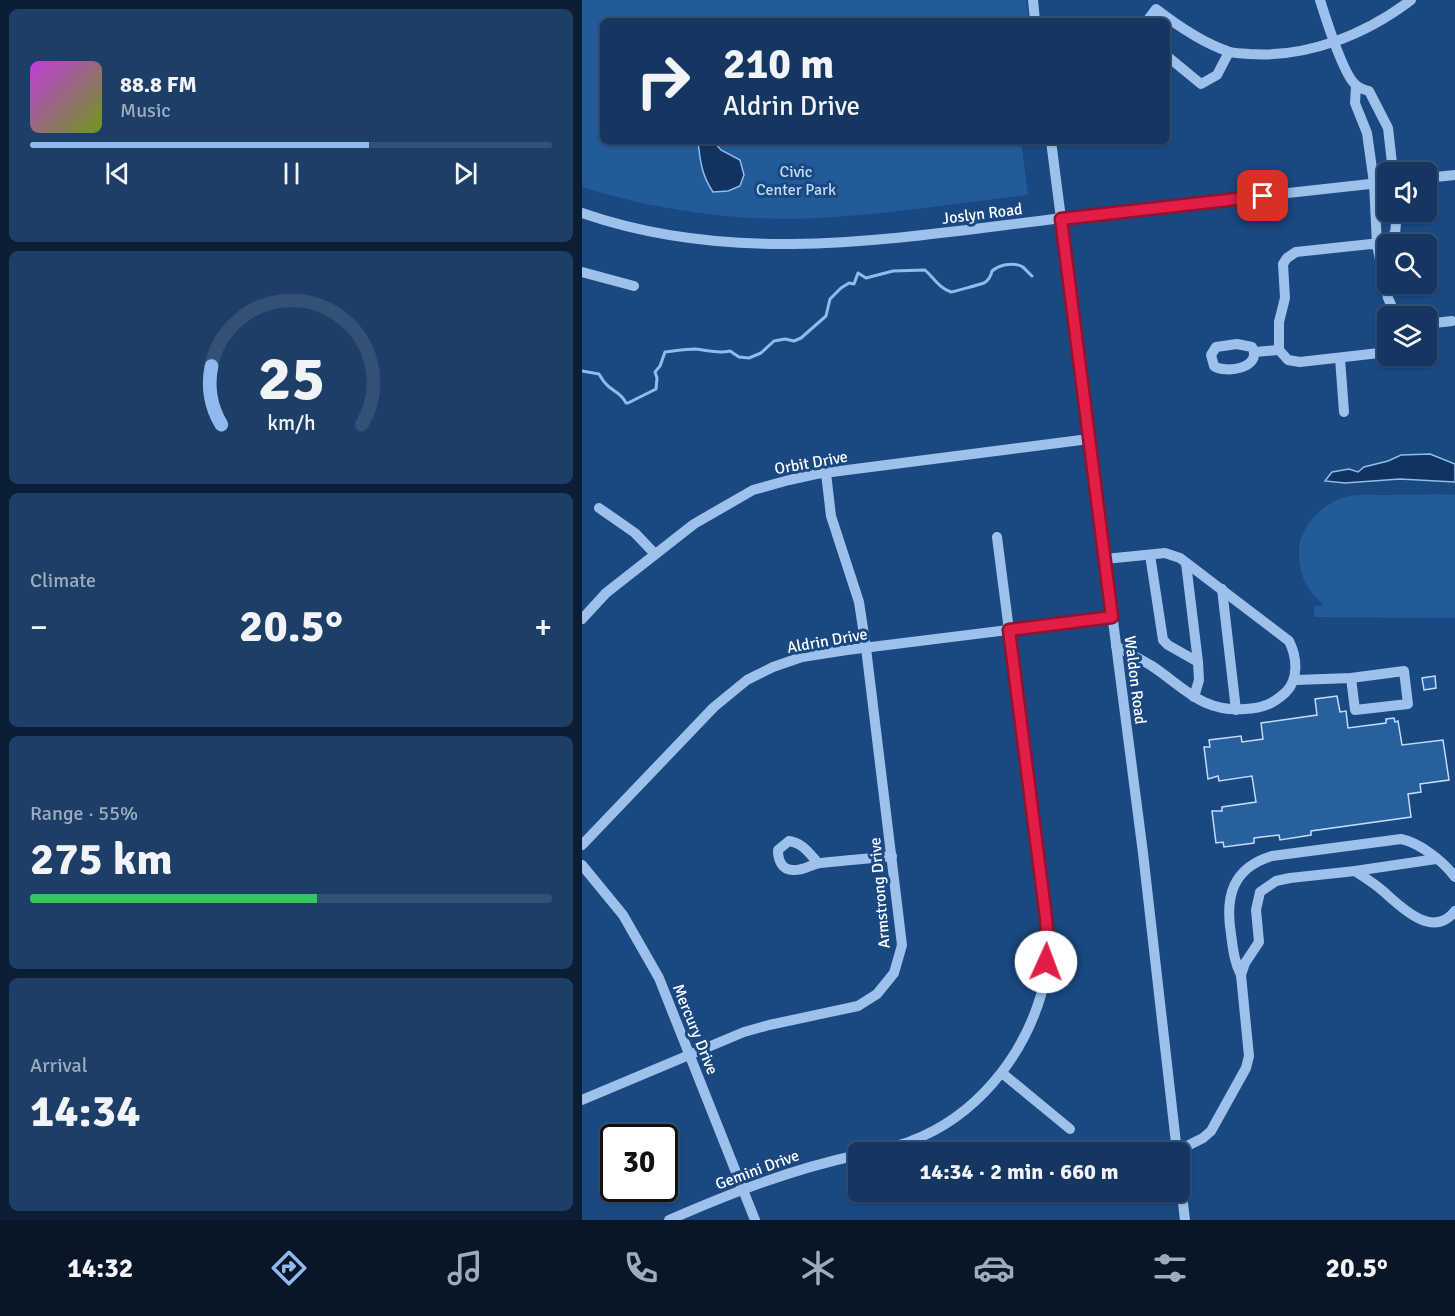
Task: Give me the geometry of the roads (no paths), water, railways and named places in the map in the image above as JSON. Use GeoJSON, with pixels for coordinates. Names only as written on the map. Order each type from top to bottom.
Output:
{"type":"FeatureCollection","features":[{"type":"Feature","properties":{"kind":"street"},"geometry":{"type":"LineString","coordinates":[[1033,0],[1035,18]]}},
{"type":"Feature","properties":{"kind":"street"},"geometry":{"type":"LineString","coordinates":[[1320,0],[1334,42],[1351,79],[1356,86],[1369,91],[1388,129],[1392,162]]}},
{"type":"Feature","properties":{"kind":"street"},"geometry":{"type":"LineString","coordinates":[[1170,19],[1201,40],[1229,52],[1288,54],[1334,42],[1374,25],[1411,0]]}},
{"type":"Feature","properties":{"kind":"street"},"geometry":{"type":"LineString","coordinates":[[1149,18],[1156,9],[1169,18]]}},
{"type":"Feature","properties":{"kind":"street"},"geometry":{"type":"LineString","coordinates":[[1170,58],[1201,84],[1217,75],[1229,52]]}},
{"type":"Feature","properties":{"kind":"street"},"geometry":{"type":"LineString","coordinates":[[1356,86],[1355,103],[1367,133],[1374,183],[1377,245],[1371,243],[1296,252],[1287,258],[1283,264],[1285,298],[1279,322],[1279,350],[1284,357],[1293,362],[1377,353]]}},
{"type":"Feature","properties":{"kind":"street"},"geometry":{"type":"LineString","coordinates":[[1367,133],[1388,129]]}},
{"type":"Feature","properties":{"kind":"street","name":"Waldon Road"},"geometry":{"type":"LineString","coordinates":[[1051,144],[1144,864],[1176,1142]]}},
{"type":"Feature","properties":{"kind":"street"},"geometry":{"type":"LineString","coordinates":[[1437,177],[1455,175]]}},
{"type":"Feature","properties":{"kind":"street","name":"Joslyn Road"},"geometry":{"type":"LineString","coordinates":[[582,213],[672,236],[720,243],[800,246],[906,238],[1377,183]]}},
{"type":"Feature","properties":{"kind":"street"},"geometry":{"type":"LineString","coordinates":[[582,272],[634,286]]}},
{"type":"Feature","properties":{"kind":"street"},"geometry":{"type":"LineString","coordinates":[[1437,322],[1454,320]]}},
{"type":"Feature","properties":{"kind":"street"},"geometry":{"type":"LineString","coordinates":[[1255,352],[1279,350]]}},
{"type":"Feature","properties":{"kind":"street"},"geometry":{"type":"LineString","coordinates":[[1340,358],[1344,412]]}},
{"type":"Feature","properties":{"kind":"street","name":"Orbit Drive"},"geometry":{"type":"LineString","coordinates":[[582,619],[606,593],[654,554],[694,524],[753,490],[826,473],[1089,439]]}},
{"type":"Feature","properties":{"kind":"street","name":"Armstrong Drive"},"geometry":{"type":"LineString","coordinates":[[582,1100],[744,1032],[858,1006],[877,994],[894,973],[903,945],[866,648],[856,590],[831,516],[826,473]]}},
{"type":"Feature","properties":{"kind":"street"},"geometry":{"type":"LineString","coordinates":[[599,508],[635,533],[654,554]]}},
{"type":"Feature","properties":{"kind":"street"},"geometry":{"type":"LineString","coordinates":[[908,1142],[938,1127],[969,1107],[1002,1073],[1028,1027],[1041,994],[1048,946],[997,537]]}},
{"type":"Feature","properties":{"kind":"street"},"geometry":{"type":"LineString","coordinates":[[1105,560],[1166,553],[1174,555],[1289,640],[1296,680],[1269,705],[1236,710],[1216,708],[1194,697],[1150,665],[1116,646]]}},
{"type":"Feature","properties":{"kind":"street"},"geometry":{"type":"LineString","coordinates":[[1150,555],[1163,640],[1198,662]]}},
{"type":"Feature","properties":{"kind":"street"},"geometry":{"type":"LineString","coordinates":[[1186,563],[1198,662],[1199,681],[1194,697]]}},
{"type":"Feature","properties":{"kind":"street"},"geometry":{"type":"LineString","coordinates":[[1222,589],[1236,710]]}},
{"type":"Feature","properties":{"kind":"street","name":"Aldrin Drive"},"geometry":{"type":"LineString","coordinates":[[582,845],[714,707],[747,680],[773,667],[802,657],[1112,617]]}},
{"type":"Feature","properties":{"kind":"street"},"geometry":{"type":"LineString","coordinates":[[1296,680],[1351,678],[1404,671],[1408,704],[1355,710],[1351,678]]}},
{"type":"Feature","properties":{"kind":"street"},"geometry":{"type":"LineString","coordinates":[[1190,1145],[1211,1131],[1246,1068],[1249,1047],[1241,975],[1235,963],[1228,902],[1232,890],[1250,866],[1272,855],[1401,839],[1411,841],[1436,859],[1455,877]]}},
{"type":"Feature","properties":{"kind":"street"},"geometry":{"type":"LineString","coordinates":[[818,863],[892,856]]}},
{"type":"Feature","properties":{"kind":"street"},"geometry":{"type":"LineString","coordinates":[[1241,975],[1245,963],[1259,942],[1256,910],[1260,892],[1276,881],[1436,859]]}},
{"type":"Feature","properties":{"kind":"street","name":"Mercury Drive"},"geometry":{"type":"LineString","coordinates":[[582,865],[623,915],[659,978],[755,1220]]}},
{"type":"Feature","properties":{"kind":"street"},"geometry":{"type":"LineString","coordinates":[[1355,871],[1381,889],[1404,910],[1425,921],[1435,923],[1444,921],[1455,911]]}},
{"type":"Feature","properties":{"kind":"street"},"geometry":{"type":"LineString","coordinates":[[1002,1073],[1070,1129]]}},
{"type":"Feature","properties":{"kind":"street","name":"Gemini Drive"},"geometry":{"type":"LineString","coordinates":[[669,1220],[799,1169],[848,1157]]}},
{"type":"Feature","properties":{"kind":"street"},"geometry":{"type":"LineString","coordinates":[[1183,1202],[1185,1220]]}},
{"type":"Feature","properties":{"kind":"waterway"},"geometry":{"type":"LineString","coordinates":[[582,371],[599,374],[606,384],[628,403],[656,389],[655,372],[665,352],[695,349],[730,351],[739,357],[749,358],[761,353],[774,341],[785,339],[794,341],[801,338],[826,316],[830,299],[841,288],[849,283],[854,284],[858,273],[866,278],[893,271],[925,270],[951,292],[984,283],[990,278],[992,271],[1006,265],[1021,266],[1032,276]]}},
{"type":"Feature","properties":{"kind":"park label","name":"Civic Center Park"},"geometry":{"type":"Point","coordinates":[796,180]}}]}
